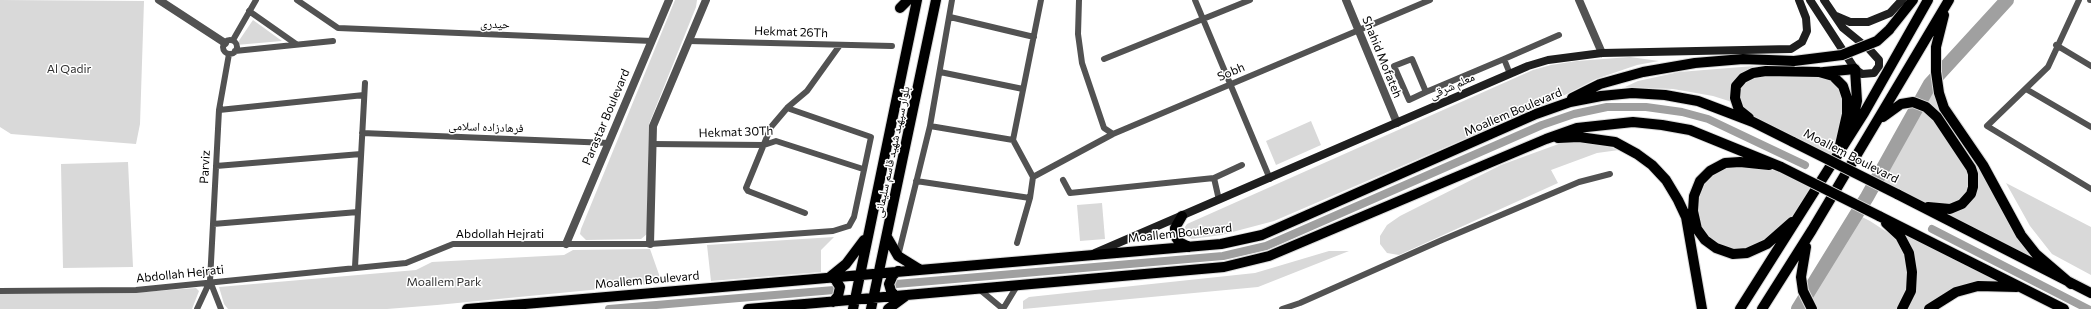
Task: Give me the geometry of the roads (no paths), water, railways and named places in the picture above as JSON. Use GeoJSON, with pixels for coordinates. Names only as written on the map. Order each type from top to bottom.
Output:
{"type":"FeatureCollection","features":[{"type":"Feature","properties":{"kind":"main road"},"geometry":{"type":"LineString","coordinates":[[900,8],[908,0]]}},
{"type":"Feature","properties":{"kind":"main road","name":"بلوار سپهبد شهید قاسم سلیمانی"},"geometry":{"type":"LineString","coordinates":[[853,304],[917,0]]}},
{"type":"Feature","properties":{"kind":"main road","name":"بلوار سپهبد شهید قاسم سلیمانی"},"geometry":{"type":"LineString","coordinates":[[871,309],[936,0]]}},
{"type":"Feature","properties":{"kind":"main road","name":"معلم شرقی"},"geometry":{"type":"LineString","coordinates":[[1089,256],[1510,74],[1548,60],[1602,53],[1791,49],[1802,42],[1807,31],[1806,18],[1799,0]]}},
{"type":"Feature","properties":{"kind":"main road"},"geometry":{"type":"LineString","coordinates":[[1810,0],[1855,69],[1862,74],[1870,74],[1877,69],[1879,60],[1870,50],[1843,28],[1825,4]]}},
{"type":"Feature","properties":{"kind":"main road"},"geometry":{"type":"LineString","coordinates":[[1825,4],[1845,21],[1868,22],[1880,19],[1890,13],[1902,0]]}},
{"type":"Feature","properties":{"kind":"main road"},"geometry":{"type":"LineString","coordinates":[[1536,114],[1600,84],[1643,72],[1695,63],[1743,59],[1794,61],[1842,55],[1877,41],[1889,30],[1913,0]]}},
{"type":"Feature","properties":{"kind":"main road"},"geometry":{"type":"LineString","coordinates":[[1740,309],[1864,113],[1928,0]]}},
{"type":"Feature","properties":{"kind":"main road"},"geometry":{"type":"LineString","coordinates":[[1949,0],[1943,17],[1936,47],[1936,72],[1939,93],[1944,108],[1983,165],[2021,235],[2036,254],[2071,284]]}},
{"type":"Feature","properties":{"kind":"main road"},"geometry":{"type":"LineString","coordinates":[[1762,309],[1878,122],[1949,0]]}},
{"type":"Feature","properties":{"kind":"main road"},"geometry":{"type":"LineString","coordinates":[[1753,122],[1739,110],[1735,98],[1736,86],[1742,78],[1753,72],[1819,72],[1855,69]]}},
{"type":"Feature","properties":{"kind":"main road"},"geometry":{"type":"LineString","coordinates":[[1839,152],[1856,108],[1855,69]]}},
{"type":"Feature","properties":{"kind":"main road"},"geometry":{"type":"LineString","coordinates":[[1819,72],[1833,76],[1843,86],[1847,98],[1847,114],[1839,152]]}},
{"type":"Feature","properties":{"kind":"main road","name":"Moallem Boulevard"},"geometry":{"type":"LineString","coordinates":[[468,309],[1221,244],[1262,235],[1536,114],[1570,102],[1601,96],[1632,93],[1665,95],[1698,101],[1753,122],[2091,293]]}},
{"type":"Feature","properties":{"kind":"main road"},"geometry":{"type":"LineString","coordinates":[[1878,122],[1901,104],[1913,102],[1926,107],[1937,118],[1971,168],[1974,181],[1973,187],[1967,199],[1956,207],[1943,209],[1920,206]]}},
{"type":"Feature","properties":{"kind":"main road"},"geometry":{"type":"LineString","coordinates":[[748,309],[833,302],[853,304],[874,298],[1224,267],[1269,256],[1546,139],[1577,128],[1633,122],[1662,124],[1690,130],[1781,167],[2064,309]]}},
{"type":"Feature","properties":{"kind":"main road"},"geometry":{"type":"LineString","coordinates":[[1546,139],[1579,137],[1615,142],[1652,164],[1666,180],[1686,217],[1702,309]]}},
{"type":"Feature","properties":{"kind":"main road"},"geometry":{"type":"LineString","coordinates":[[1781,167],[1733,162],[1725,163],[1710,171],[1700,181],[1694,196],[1693,211],[1697,229],[1705,240],[1716,248],[1734,254],[1746,253],[1767,244],[1803,211]]}},
{"type":"Feature","properties":{"kind":"main road"},"geometry":{"type":"LineString","coordinates":[[1182,216],[1175,228],[1175,236],[1179,242],[1189,247]]}},
{"type":"Feature","properties":{"kind":"main road"},"geometry":{"type":"LineString","coordinates":[[1878,216],[1900,236],[1909,253],[1912,272],[1911,291],[1902,309]]}},
{"type":"Feature","properties":{"kind":"main road"},"geometry":{"type":"LineString","coordinates":[[1812,230],[1803,254],[1800,277],[1803,291],[1812,309]]}},
{"type":"Feature","properties":{"kind":"main road"},"geometry":{"type":"LineString","coordinates":[[830,278],[846,264],[866,237]]}},
{"type":"Feature","properties":{"kind":"main road"},"geometry":{"type":"LineString","coordinates":[[887,237],[898,256],[919,269]]}},
{"type":"Feature","properties":{"kind":"main road"},"geometry":{"type":"LineString","coordinates":[[895,296],[891,291],[890,281],[893,275],[898,271]]}},
{"type":"Feature","properties":{"kind":"main road"},"geometry":{"type":"LineString","coordinates":[[830,278],[835,279],[840,287],[840,293],[833,302]]}},
{"type":"Feature","properties":{"kind":"main road"},"geometry":{"type":"LineString","coordinates":[[1929,309],[1956,292],[1978,286],[2020,287]]}},
{"type":"Feature","properties":{"kind":"main road"},"geometry":{"type":"LineString","coordinates":[[888,309],[907,295]]}},
{"type":"Feature","properties":{"kind":"main road"},"geometry":{"type":"LineString","coordinates":[[808,304],[821,309]]}},
{"type":"Feature","properties":{"kind":"street"},"geometry":{"type":"LineString","coordinates":[[159,0],[229,42],[237,44],[236,51]]}},
{"type":"Feature","properties":{"kind":"street"},"geometry":{"type":"LineString","coordinates":[[256,0],[224,50],[229,54],[236,51],[333,41]]}},
{"type":"Feature","properties":{"kind":"street","name":"حیدری"},"geometry":{"type":"LineString","coordinates":[[297,0],[338,28],[652,41]]}},
{"type":"Feature","properties":{"kind":"street","name":"Parastar Boulevard"},"geometry":{"type":"LineString","coordinates":[[566,244],[669,0]]}},
{"type":"Feature","properties":{"kind":"street"},"geometry":{"type":"LineString","coordinates":[[650,244],[653,126],[706,0]]}},
{"type":"Feature","properties":{"kind":"street"},"geometry":{"type":"LineString","coordinates":[[898,256],[930,126],[952,0]]}},
{"type":"Feature","properties":{"kind":"street"},"geometry":{"type":"LineString","coordinates":[[1017,243],[1030,198],[1033,177],[1013,140],[1041,0]]}},
{"type":"Feature","properties":{"kind":"street"},"geometry":{"type":"LineString","coordinates":[[1079,0],[1078,34],[1082,63],[1104,128],[1113,134]]}},
{"type":"Feature","properties":{"kind":"street"},"geometry":{"type":"LineString","coordinates":[[1195,0],[1270,179]]}},
{"type":"Feature","properties":{"kind":"street"},"geometry":{"type":"LineString","coordinates":[[1104,59],[1250,0]]}},
{"type":"Feature","properties":{"kind":"street","name":"Shahid Mofateh"},"geometry":{"type":"LineString","coordinates":[[1346,0],[1397,123]]}},
{"type":"Feature","properties":{"kind":"street","name":"Sobh"},"geometry":{"type":"LineString","coordinates":[[1033,177],[1113,134],[1430,0]]}},
{"type":"Feature","properties":{"kind":"street"},"geometry":{"type":"LineString","coordinates":[[1579,0],[1602,53]]}},
{"type":"Feature","properties":{"kind":"street"},"geometry":{"type":"LineString","coordinates":[[2079,0],[2056,45],[2048,67],[1987,126],[2091,189]]}},
{"type":"Feature","properties":{"kind":"street"},"geometry":{"type":"LineString","coordinates":[[249,11],[296,44]]}},
{"type":"Feature","properties":{"kind":"street"},"geometry":{"type":"LineString","coordinates":[[950,17],[1034,37]]}},
{"type":"Feature","properties":{"kind":"street"},"geometry":{"type":"LineString","coordinates":[[1426,92],[1412,58],[1394,66],[1409,100],[1559,35]]}},
{"type":"Feature","properties":{"kind":"street","name":"Hekmat 26Th"},"geometry":{"type":"LineString","coordinates":[[689,41],[892,46]]}},
{"type":"Feature","properties":{"kind":"street"},"geometry":{"type":"LineString","coordinates":[[805,213],[748,191],[746,188],[771,127],[787,108],[807,90],[840,45]]}},
{"type":"Feature","properties":{"kind":"street"},"geometry":{"type":"LineString","coordinates":[[2056,45],[2091,66]]}},
{"type":"Feature","properties":{"kind":"street","name":"Parviz"},"geometry":{"type":"LineString","coordinates":[[197,309],[210,282],[219,110],[229,54]]}},
{"type":"Feature","properties":{"kind":"street"},"geometry":{"type":"LineString","coordinates":[[1504,59],[1510,74]]}},
{"type":"Feature","properties":{"kind":"street"},"geometry":{"type":"LineString","coordinates":[[940,72],[1022,89]]}},
{"type":"Feature","properties":{"kind":"street"},"geometry":{"type":"LineString","coordinates":[[355,267],[365,83]]}},
{"type":"Feature","properties":{"kind":"street"},"geometry":{"type":"LineString","coordinates":[[2026,89],[2091,127]]}},
{"type":"Feature","properties":{"kind":"street"},"geometry":{"type":"LineString","coordinates":[[219,110],[364,95]]}},
{"type":"Feature","properties":{"kind":"street","name":"Abdollah Hejrati"},"geometry":{"type":"LineString","coordinates":[[0,291],[136,290],[406,263],[453,244],[650,244],[842,229],[849,226],[854,217],[871,137],[787,108]]}},
{"type":"Feature","properties":{"kind":"street"},"geometry":{"type":"LineString","coordinates":[[930,126],[1013,140]]}},
{"type":"Feature","properties":{"kind":"street","name":"فرهادزاده اسلامی"},"geometry":{"type":"LineString","coordinates":[[362,133],[609,143]]}},
{"type":"Feature","properties":{"kind":"street","name":"Hekmat 30Th"},"geometry":{"type":"LineString","coordinates":[[652,144],[764,145],[776,141],[863,170]]}},
{"type":"Feature","properties":{"kind":"street"},"geometry":{"type":"LineString","coordinates":[[216,166],[361,154]]}},
{"type":"Feature","properties":{"kind":"street"},"geometry":{"type":"LineString","coordinates":[[1063,180],[1070,193],[1214,178],[1242,165]]}},
{"type":"Feature","properties":{"kind":"street"},"geometry":{"type":"LineString","coordinates":[[1282,309],[1300,304],[1442,240],[1579,182],[1610,174]]}},
{"type":"Feature","properties":{"kind":"street"},"geometry":{"type":"LineString","coordinates":[[1214,178],[1219,200]]}},
{"type":"Feature","properties":{"kind":"street"},"geometry":{"type":"LineString","coordinates":[[916,181],[1030,198]]}},
{"type":"Feature","properties":{"kind":"street"},"geometry":{"type":"LineString","coordinates":[[213,224],[358,212]]}},
{"type":"Feature","properties":{"kind":"street","name":"Parviz"},"geometry":{"type":"LineString","coordinates":[[210,282],[221,309]]}},
{"type":"Feature","properties":{"kind":"street"},"geometry":{"type":"LineString","coordinates":[[978,289],[1003,309],[1017,286]]}},
{"type":"Feature","properties":{"kind":"waterway"},"geometry":{"type":"LineString","coordinates":[[1798,309],[1867,197],[1930,84],[2007,0]]}},
{"type":"Feature","properties":{"kind":"waterway"},"geometry":{"type":"LineString","coordinates":[[896,284],[1223,256],[1266,246],[1542,125],[1574,114],[1607,107],[1646,107],[1682,112],[1708,119],[1805,165]]}},
{"type":"Feature","properties":{"kind":"waterway"},"geometry":{"type":"LineString","coordinates":[[1932,229],[2088,309]]}},
{"type":"Feature","properties":{"kind":"waterway"},"geometry":{"type":"LineString","coordinates":[[609,309],[834,290]]}},
{"type":"Feature","properties":{"kind":"park label","name":"Al Qadir"},"geometry":{"type":"Point","coordinates":[69,69]}},
{"type":"Feature","properties":{"kind":"park label","name":"Moallem Park"},"geometry":{"type":"Point","coordinates":[444,282]}}]}
